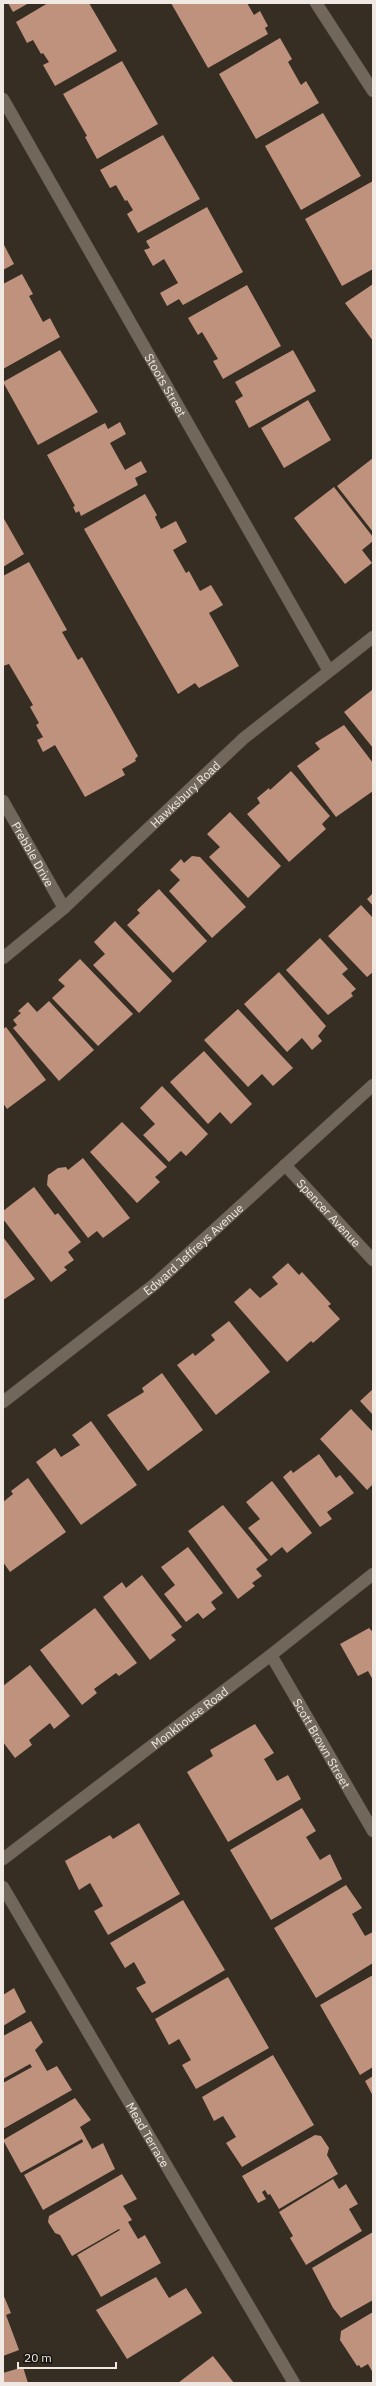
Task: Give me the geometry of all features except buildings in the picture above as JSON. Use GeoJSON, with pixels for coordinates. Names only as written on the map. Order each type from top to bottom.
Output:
{"type":"FeatureCollection","features":[{"type":"Feature","properties":{"kind":"street"},"geometry":{"type":"LineString","coordinates":[[316,3],[373,91]]}},
{"type":"Feature","properties":{"kind":"street","name":"Stoots Street"},"geometry":{"type":"LineString","coordinates":[[3,99],[330,671]]}},
{"type":"Feature","properties":{"kind":"street","name":"Hawksbury Road"},"geometry":{"type":"LineString","coordinates":[[3,958],[64,908],[244,738],[373,637]]}},
{"type":"Feature","properties":{"kind":"street","name":"Prebble Drive"},"geometry":{"type":"LineString","coordinates":[[3,801],[64,908]]}},
{"type":"Feature","properties":{"kind":"street","name":"Edward Jeffreys Avenue"},"geometry":{"type":"LineString","coordinates":[[3,1402],[156,1284],[373,1085]]}},
{"type":"Feature","properties":{"kind":"street","name":"Spencer Avenue"},"geometry":{"type":"LineString","coordinates":[[285,1165],[373,1260]]}},
{"type":"Feature","properties":{"kind":"street","name":"Monkhouse Road"},"geometry":{"type":"LineString","coordinates":[[3,1858],[270,1655],[373,1574]]}},
{"type":"Feature","properties":{"kind":"street","name":"Scott Brown Street"},"geometry":{"type":"LineString","coordinates":[[270,1655],[373,1831]]}},
{"type":"Feature","properties":{"kind":"street","name":"Mead Terrace"},"geometry":{"type":"LineString","coordinates":[[3,1887],[294,2383]]}}]}
